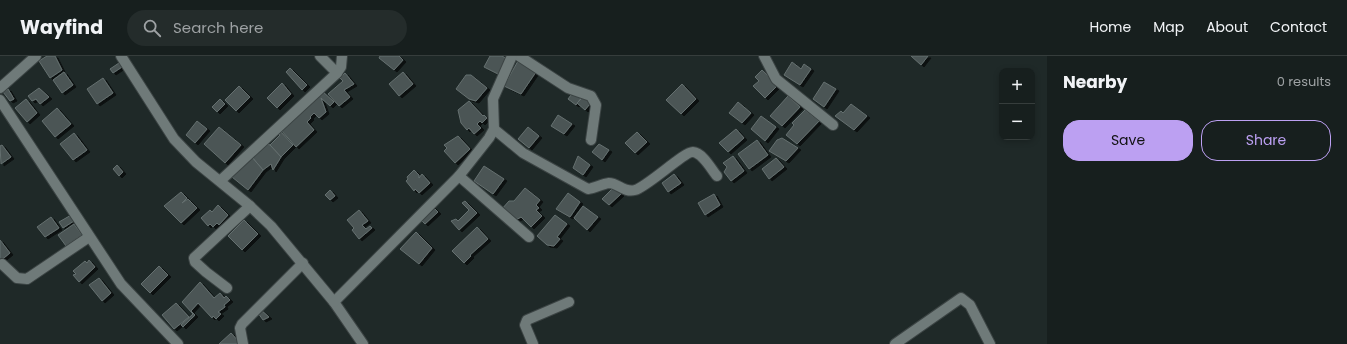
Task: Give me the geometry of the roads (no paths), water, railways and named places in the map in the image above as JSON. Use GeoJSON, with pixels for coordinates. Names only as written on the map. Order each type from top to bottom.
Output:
{"type":"FeatureCollection","features":[{"type":"Feature","properties":{"kind":"street"},"geometry":{"type":"LineString","coordinates":[[0,88],[36,56]]}},
{"type":"Feature","properties":{"kind":"street"},"geometry":{"type":"LineString","coordinates":[[121,56],[174,139],[196,162],[250,206],[271,226],[334,302],[364,344]]}},
{"type":"Feature","properties":{"kind":"street"},"geometry":{"type":"LineString","coordinates":[[320,56],[337,73]]}},
{"type":"Feature","properties":{"kind":"street"},"geometry":{"type":"LineString","coordinates":[[220,181],[337,73],[341,67],[342,56]]}},
{"type":"Feature","properties":{"kind":"street"},"geometry":{"type":"LineString","coordinates":[[334,302],[459,176],[489,138],[494,129],[493,99],[512,56]]}},
{"type":"Feature","properties":{"kind":"street"},"geometry":{"type":"LineString","coordinates":[[519,56],[568,88],[591,96],[596,105],[591,140]]}},
{"type":"Feature","properties":{"kind":"street"},"geometry":{"type":"LineString","coordinates":[[764,56],[776,79],[803,102],[833,124]]}},
{"type":"Feature","properties":{"kind":"street"},"geometry":{"type":"LineString","coordinates":[[0,100],[121,284],[178,344]]}},
{"type":"Feature","properties":{"kind":"street"},"geometry":{"type":"LineString","coordinates":[[494,129],[523,153],[588,189],[609,183],[622,189],[635,190],[666,170],[688,153],[693,152],[699,155],[717,176]]}},
{"type":"Feature","properties":{"kind":"street"},"geometry":{"type":"LineString","coordinates":[[459,176],[529,237]]}},
{"type":"Feature","properties":{"kind":"street"},"geometry":{"type":"LineString","coordinates":[[227,288],[195,262],[194,258],[250,206]]}},
{"type":"Feature","properties":{"kind":"street"},"geometry":{"type":"LineString","coordinates":[[2,264],[17,278],[27,278],[89,237]]}},
{"type":"Feature","properties":{"kind":"street"},"geometry":{"type":"LineString","coordinates":[[243,344],[240,328],[242,324],[303,263]]}},
{"type":"Feature","properties":{"kind":"street"},"geometry":{"type":"LineString","coordinates":[[895,344],[962,298],[970,305],[990,344]]}},
{"type":"Feature","properties":{"kind":"street"},"geometry":{"type":"LineString","coordinates":[[533,344],[525,325],[527,320],[569,302]]}}]}
